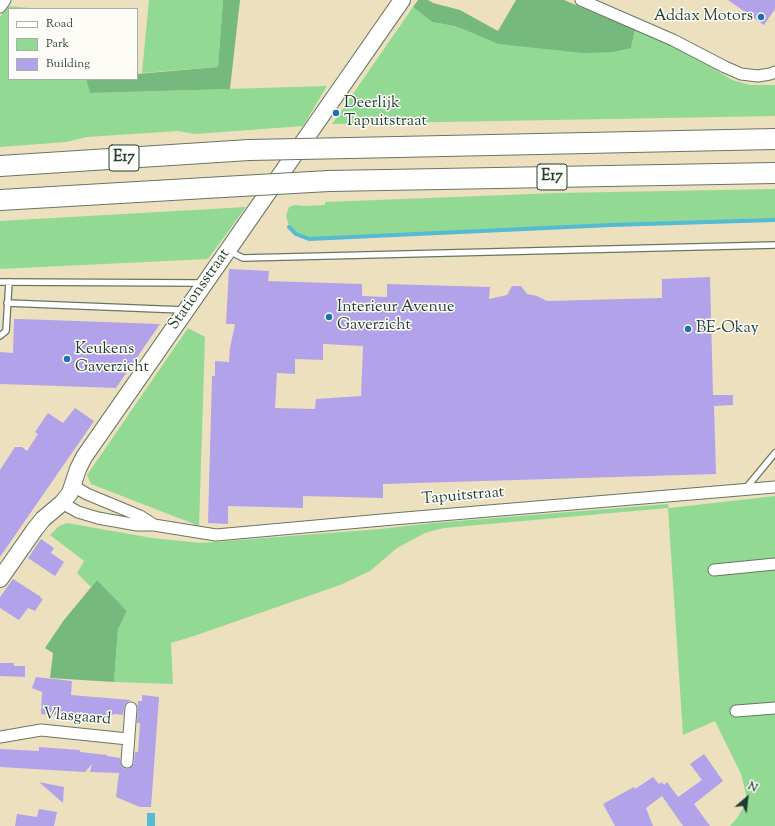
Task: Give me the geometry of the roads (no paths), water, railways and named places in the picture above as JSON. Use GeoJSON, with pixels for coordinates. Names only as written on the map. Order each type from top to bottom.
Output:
{"type":"FeatureCollection","features":[{"type":"Feature","properties":{"kind":"highway","name":"E17"},"geometry":{"type":"LineString","coordinates":[[0,166],[249,150],[775,139]]}},
{"type":"Feature","properties":{"kind":"highway","name":"E17"},"geometry":{"type":"LineString","coordinates":[[0,200],[329,181],[775,173]]}},
{"type":"Feature","properties":{"kind":"street"},"geometry":{"type":"LineString","coordinates":[[0,7],[5,0]]}},
{"type":"Feature","properties":{"kind":"street","name":"Stationsstraat"},"geometry":{"type":"LineString","coordinates":[[0,579],[42,519],[62,503],[70,493],[78,469],[84,457],[402,0]]}},
{"type":"Feature","properties":{"kind":"street"},"geometry":{"type":"LineString","coordinates":[[581,0],[673,40],[725,68],[741,74],[758,76],[775,72]]}},
{"type":"Feature","properties":{"kind":"street","name":"Tapuitstraat"},"geometry":{"type":"LineString","coordinates":[[73,486],[87,494],[140,516],[154,525]]}},
{"type":"Feature","properties":{"kind":"street","name":"Tapuitstraat"},"geometry":{"type":"LineString","coordinates":[[62,503],[78,512],[98,518],[137,525],[154,525],[216,535],[775,487]]}},
{"type":"Feature","properties":{"kind":"street"},"geometry":{"type":"LineString","coordinates":[[714,570],[767,563],[775,564]]}},
{"type":"Feature","properties":{"kind":"street","name":"Vlasgaard"},"geometry":{"type":"LineString","coordinates":[[126,762],[131,708]]}},
{"type":"Feature","properties":{"kind":"street"},"geometry":{"type":"LineString","coordinates":[[736,711],[775,708]]}},
{"type":"Feature","properties":{"kind":"street","name":"Vlasgaard"},"geometry":{"type":"LineString","coordinates":[[0,737],[41,730],[128,739]]}},
{"type":"Feature","properties":{"kind":"lane"},"geometry":{"type":"LineString","coordinates":[[227,250],[243,258],[775,246]]}},
{"type":"Feature","properties":{"kind":"lane"},"geometry":{"type":"LineString","coordinates":[[0,282],[205,283]]}},
{"type":"Feature","properties":{"kind":"lane"},"geometry":{"type":"LineString","coordinates":[[0,336],[6,331],[8,282]]}},
{"type":"Feature","properties":{"kind":"lane"},"geometry":{"type":"LineString","coordinates":[[7,303],[186,310]]}},
{"type":"Feature","properties":{"kind":"lane"},"geometry":{"type":"LineString","coordinates":[[746,489],[775,453]]}},
{"type":"Feature","properties":{"kind":"water"},"geometry":{"type":"Polygon","coordinates":[[[147,813],[155,813],[155,826],[147,826],[147,813]]]}},
{"type":"Feature","properties":{"kind":"waterway"},"geometry":{"type":"LineString","coordinates":[[289,227],[296,234],[309,239],[611,225],[775,220]]}},
{"type":"Feature","properties":{"kind":"place","name":"Addax Motors"},"geometry":{"type":"Point","coordinates":[761,17]}},
{"type":"Feature","properties":{"kind":"place","name":"Deerlijk Tapuitstraat"},"geometry":{"type":"Point","coordinates":[336,113]}},
{"type":"Feature","properties":{"kind":"place","name":"Interieur Avenue Gaverzicht"},"geometry":{"type":"Point","coordinates":[329,317]}},
{"type":"Feature","properties":{"kind":"place","name":"BE-Okay"},"geometry":{"type":"Point","coordinates":[688,329]}},
{"type":"Feature","properties":{"kind":"place","name":"Keukens Gaverzicht"},"geometry":{"type":"Point","coordinates":[67,359]}}]}
